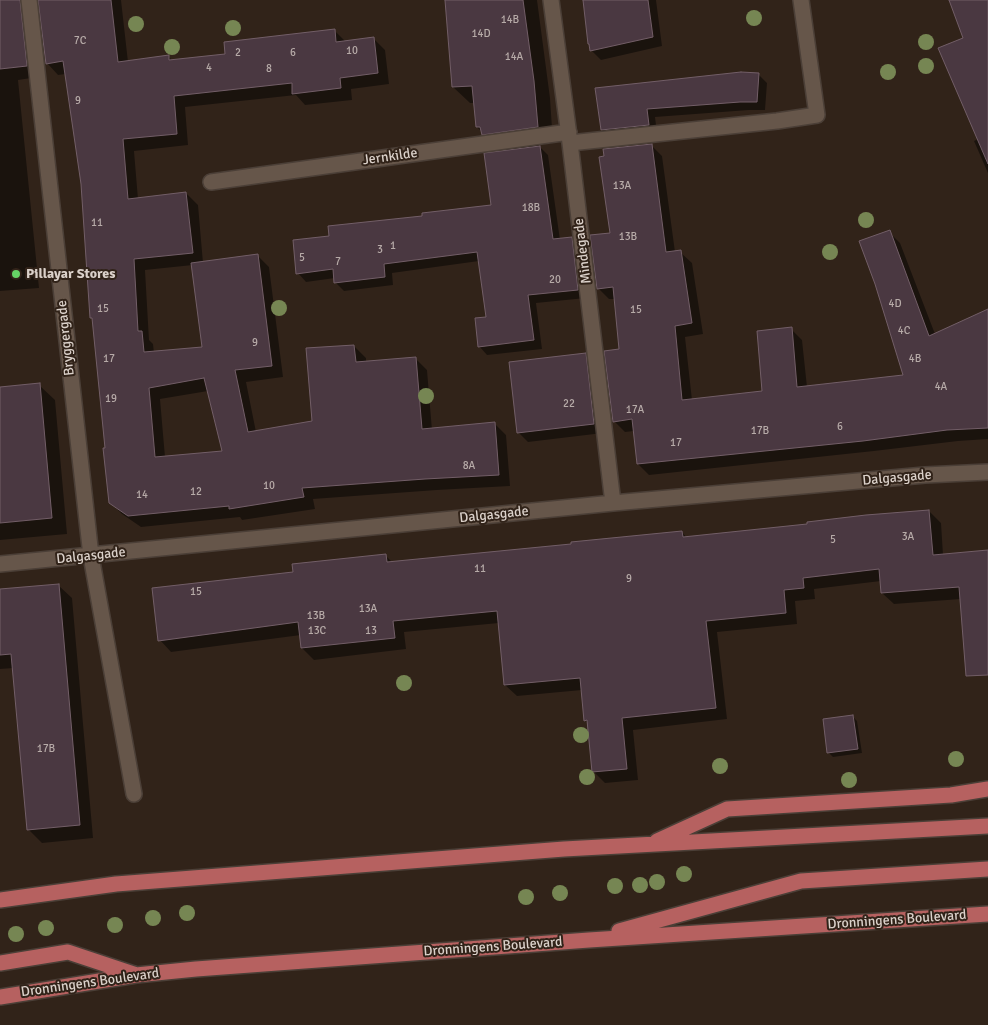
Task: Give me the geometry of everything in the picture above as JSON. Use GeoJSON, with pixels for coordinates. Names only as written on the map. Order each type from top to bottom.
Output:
{"type":"FeatureCollection","features":[{"type":"Feature","properties":{"kind":"main road"},"geometry":{"type":"LineString","coordinates":[[650,844],[727,809],[951,796],[988,789]]}},
{"type":"Feature","properties":{"kind":"main road"},"geometry":{"type":"LineString","coordinates":[[0,900],[116,884],[564,850],[988,826]]}},
{"type":"Feature","properties":{"kind":"main road"},"geometry":{"type":"LineString","coordinates":[[589,940],[801,881],[988,869]]}},
{"type":"Feature","properties":{"kind":"main road","name":"Dronningens Boulevard"},"geometry":{"type":"LineString","coordinates":[[0,997],[136,975],[589,940],[988,914]]}},
{"type":"Feature","properties":{"kind":"main road"},"geometry":{"type":"LineString","coordinates":[[0,963],[68,952],[136,975]]}},
{"type":"Feature","properties":{"kind":"street","name":"Bryggergade"},"geometry":{"type":"LineString","coordinates":[[29,0],[90,556],[134,794]]}},
{"type":"Feature","properties":{"kind":"street","name":"Mindegade"},"geometry":{"type":"LineString","coordinates":[[551,0],[570,138],[612,503]]}},
{"type":"Feature","properties":{"kind":"street","name":"Jernkilde"},"geometry":{"type":"LineString","coordinates":[[211,182],[570,138],[777,121],[817,115],[801,0]]}},
{"type":"Feature","properties":{"kind":"street","name":"Dalgasgade"},"geometry":{"type":"LineString","coordinates":[[0,564],[612,503],[925,475],[988,472]]}},
{"type":"Feature","properties":{"kind":"building"},"geometry":{"type":"Polygon","coordinates":[[[0,0],[20,0],[27,66],[0,69],[0,0]]]}},
{"type":"Feature","properties":{"kind":"building"},"geometry":{"type":"Polygon","coordinates":[[[38,0],[111,0],[118,62],[169,55],[169,60],[225,54],[224,42],[335,29],[336,42],[374,37],[378,73],[340,78],[341,88],[292,94],[292,83],[174,96],[177,134],[123,139],[128,199],[186,192],[193,253],[134,259],[138,331],[142,331],[144,352],[202,347],[191,263],[258,254],[272,366],[235,370],[248,432],[312,421],[306,348],[354,345],[356,362],[416,357],[422,429],[495,422],[499,475],[302,488],[304,497],[229,509],[229,506],[128,516],[109,503],[92,318],[90,318],[81,184],[63,61],[46,64],[38,0]],[[204,378],[149,388],[155,457],[222,451],[204,378]]]}},
{"type":"Feature","properties":{"kind":"building"},"geometry":{"type":"Polygon","coordinates":[[[445,0],[523,0],[538,127],[482,135],[480,127],[476,127],[472,86],[452,87],[445,0]]]}},
{"type":"Feature","properties":{"kind":"building"},"geometry":{"type":"Polygon","coordinates":[[[583,0],[648,0],[653,37],[590,51],[583,0]]]}},
{"type":"Feature","properties":{"kind":"building"},"geometry":{"type":"Polygon","coordinates":[[[949,0],[988,0],[988,164],[938,48],[963,38],[949,0]]]}},
{"type":"Feature","properties":{"kind":"building"},"geometry":{"type":"Polygon","coordinates":[[[741,72],[759,73],[757,102],[647,109],[649,125],[601,130],[595,88],[741,72]]]}},
{"type":"Feature","properties":{"kind":"building"},"geometry":{"type":"Polygon","coordinates":[[[652,144],[666,252],[681,250],[692,323],[675,326],[682,400],[762,391],[757,331],[792,327],[797,387],[903,375],[875,284],[859,241],[890,230],[929,336],[988,309],[988,428],[947,430],[863,441],[637,464],[632,419],[613,422],[604,351],[619,349],[613,287],[597,289],[590,235],[610,233],[599,157],[604,156],[603,149],[652,144]]]}},
{"type":"Feature","properties":{"kind":"building"},"geometry":{"type":"Polygon","coordinates":[[[540,146],[553,239],[572,237],[578,290],[528,295],[534,340],[478,347],[475,318],[486,317],[477,252],[384,264],[385,277],[334,283],[333,269],[296,274],[293,240],[329,236],[328,226],[422,216],[422,213],[491,205],[484,153],[540,146]]]}},
{"type":"Feature","properties":{"kind":"building"},"geometry":{"type":"Polygon","coordinates":[[[586,353],[594,424],[517,433],[509,362],[586,353]]]}},
{"type":"Feature","properties":{"kind":"building"},"geometry":{"type":"Polygon","coordinates":[[[40,383],[52,518],[0,523],[0,387],[40,383]]]}},
{"type":"Feature","properties":{"kind":"building"},"geometry":{"type":"Polygon","coordinates":[[[929,510],[933,555],[988,550],[988,675],[966,676],[959,587],[881,593],[879,569],[803,578],[804,588],[784,590],[786,613],[706,621],[716,708],[622,718],[627,769],[592,772],[587,720],[584,721],[580,678],[504,685],[497,611],[393,621],[395,638],[301,648],[298,622],[158,641],[152,588],[293,572],[292,564],[386,554],[387,562],[682,531],[683,537],[807,524],[807,522],[866,515],[929,510]]]}},
{"type":"Feature","properties":{"kind":"building"},"geometry":{"type":"Polygon","coordinates":[[[59,584],[80,825],[27,830],[11,654],[0,655],[0,589],[59,584]]]}},
{"type":"Feature","properties":{"kind":"building"},"geometry":{"type":"Polygon","coordinates":[[[853,715],[858,749],[827,753],[823,719],[853,715]]]}},
{"type":"Feature","properties":{"kind":"place","name":"Pillayar Stores"},"geometry":{"type":"Point","coordinates":[16,274]}}]}
